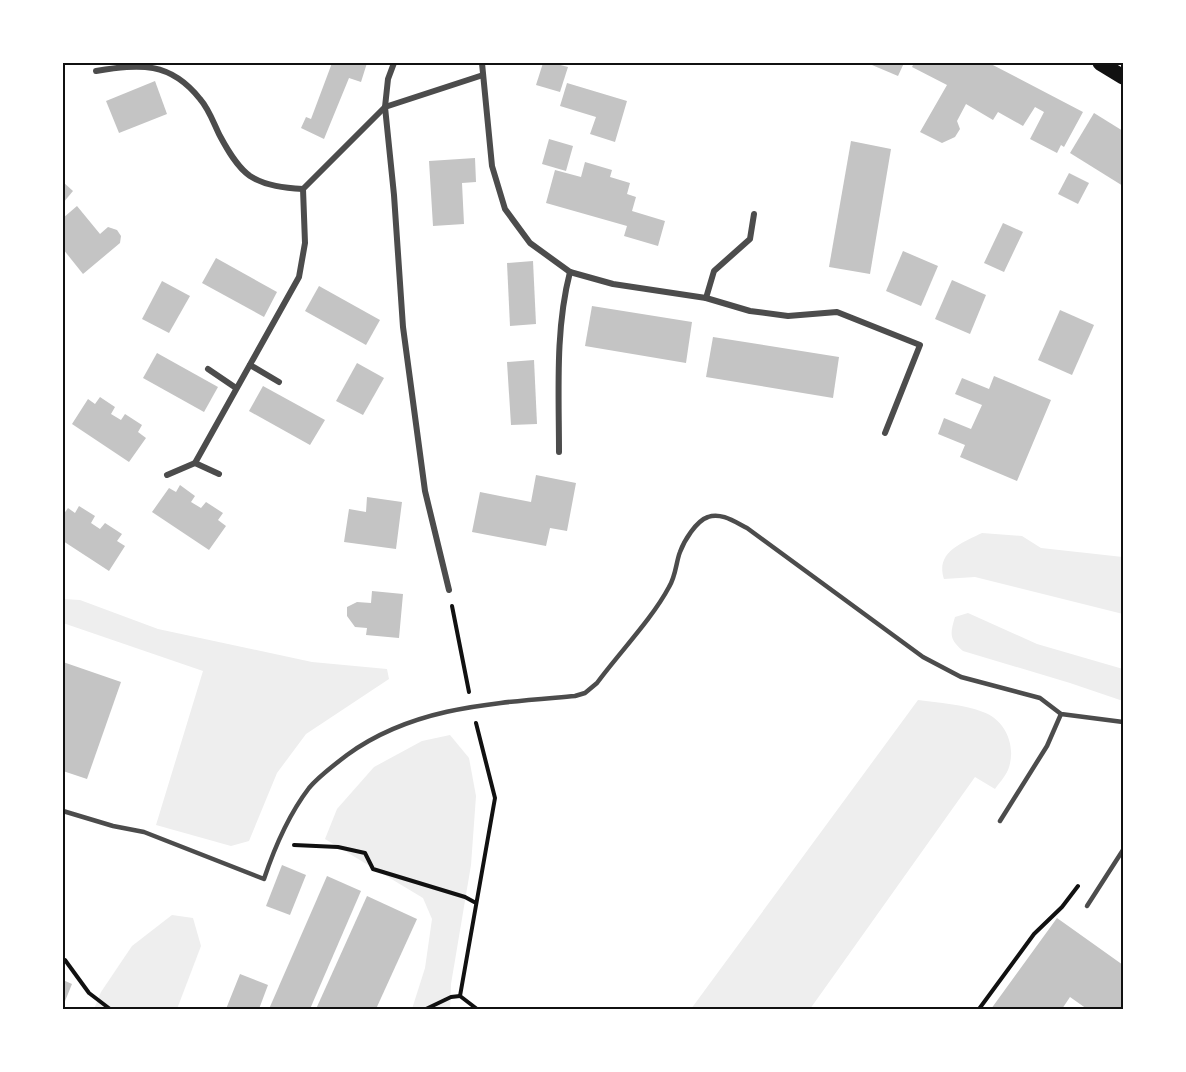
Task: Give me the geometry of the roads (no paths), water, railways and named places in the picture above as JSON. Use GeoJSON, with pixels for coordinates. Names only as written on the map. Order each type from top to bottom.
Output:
{"type":"FeatureCollection","features":[{"type":"Feature","properties":{"kind":"main road"},"geometry":{"type":"LineString","coordinates":[[1100,63],[1123,77]]}},
{"type":"Feature","properties":{"kind":"street"},"geometry":{"type":"LineString","coordinates":[[394,63],[388,79],[385,107],[403,327],[425,491],[449,590]]}},
{"type":"Feature","properties":{"kind":"street"},"geometry":{"type":"LineString","coordinates":[[482,63],[492,166],[505,209],[530,243],[570,272],[613,284],[706,298],[750,311],[788,316],[837,312],[920,345],[885,433]]}},
{"type":"Feature","properties":{"kind":"street"},"geometry":{"type":"LineString","coordinates":[[96,71],[131,66],[151,68],[176,75],[201,100],[229,153],[249,176],[279,188],[303,189]]}},
{"type":"Feature","properties":{"kind":"street"},"geometry":{"type":"LineString","coordinates":[[167,475],[195,463],[299,277],[305,243],[303,189],[385,107],[483,75]]}},
{"type":"Feature","properties":{"kind":"street"},"geometry":{"type":"LineString","coordinates":[[706,298],[714,271],[750,239],[754,214]]}},
{"type":"Feature","properties":{"kind":"street"},"geometry":{"type":"LineString","coordinates":[[559,452],[560,323],[570,272]]}},
{"type":"Feature","properties":{"kind":"street"},"geometry":{"type":"LineString","coordinates":[[250,365],[279,382]]}},
{"type":"Feature","properties":{"kind":"street"},"geometry":{"type":"LineString","coordinates":[[208,369],[236,388]]}},
{"type":"Feature","properties":{"kind":"street"},"geometry":{"type":"LineString","coordinates":[[195,463],[219,474]]}},
{"type":"Feature","properties":{"kind":"lane"},"geometry":{"type":"LineString","coordinates":[[63,811],[144,832],[264,879],[278,844],[309,788],[333,765],[357,747],[407,722],[472,706],[575,696],[585,693],[597,683],[670,587],[679,564],[679,555],[697,525],[706,517],[718,516],[730,519],[747,528],[923,657],[962,677],[1040,698],[1061,714],[1123,722]]}},
{"type":"Feature","properties":{"kind":"lane"},"geometry":{"type":"LineString","coordinates":[[1000,821],[1047,746],[1061,714]]}},
{"type":"Feature","properties":{"kind":"lane"},"geometry":{"type":"LineString","coordinates":[[1087,906],[1123,850]]}}]}
